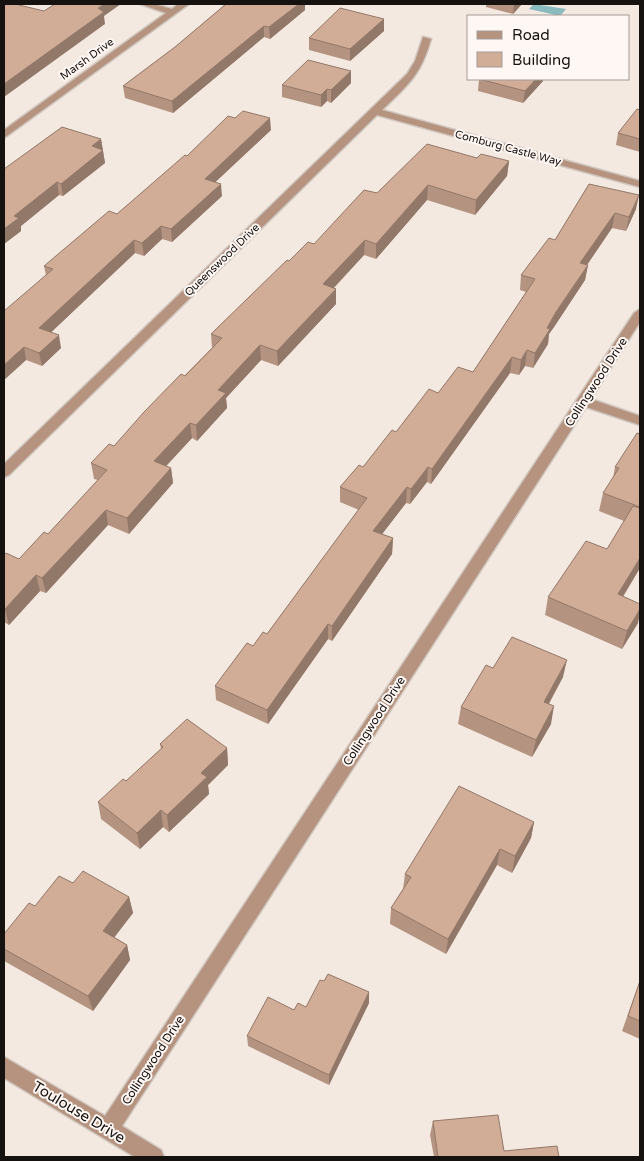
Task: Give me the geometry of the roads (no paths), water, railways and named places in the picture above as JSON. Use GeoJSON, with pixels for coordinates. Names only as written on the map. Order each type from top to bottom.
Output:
{"type":"FeatureCollection","features":[{"type":"Feature","properties":{"kind":"street"},"geometry":{"type":"LineString","coordinates":[[144,4],[173,12]]}},
{"type":"Feature","properties":{"kind":"street","name":"Marsh Drive"},"geometry":{"type":"LineString","coordinates":[[4,135],[184,4]]}},
{"type":"Feature","properties":{"kind":"street","name":"Queenswood Drive"},"geometry":{"type":"LineString","coordinates":[[4,472],[411,76],[420,61],[426,39]]}},
{"type":"Feature","properties":{"kind":"street","name":"Comburg Castle Way"},"geometry":{"type":"LineString","coordinates":[[375,111],[640,184]]}},
{"type":"Feature","properties":{"kind":"street","name":"Collingwood Drive"},"geometry":{"type":"LineString","coordinates":[[108,1129],[640,313]]}},
{"type":"Feature","properties":{"kind":"street"},"geometry":{"type":"LineString","coordinates":[[583,401],[640,421]]}},
{"type":"Feature","properties":{"kind":"street","name":"Toulouse Drive"},"geometry":{"type":"LineString","coordinates":[[4,1067],[154,1157]]}},
{"type":"Feature","properties":{"kind":"water"},"geometry":{"type":"Polygon","coordinates":[[[534,4],[566,9],[561,15],[556,15],[529,9],[534,4]]]}}]}
